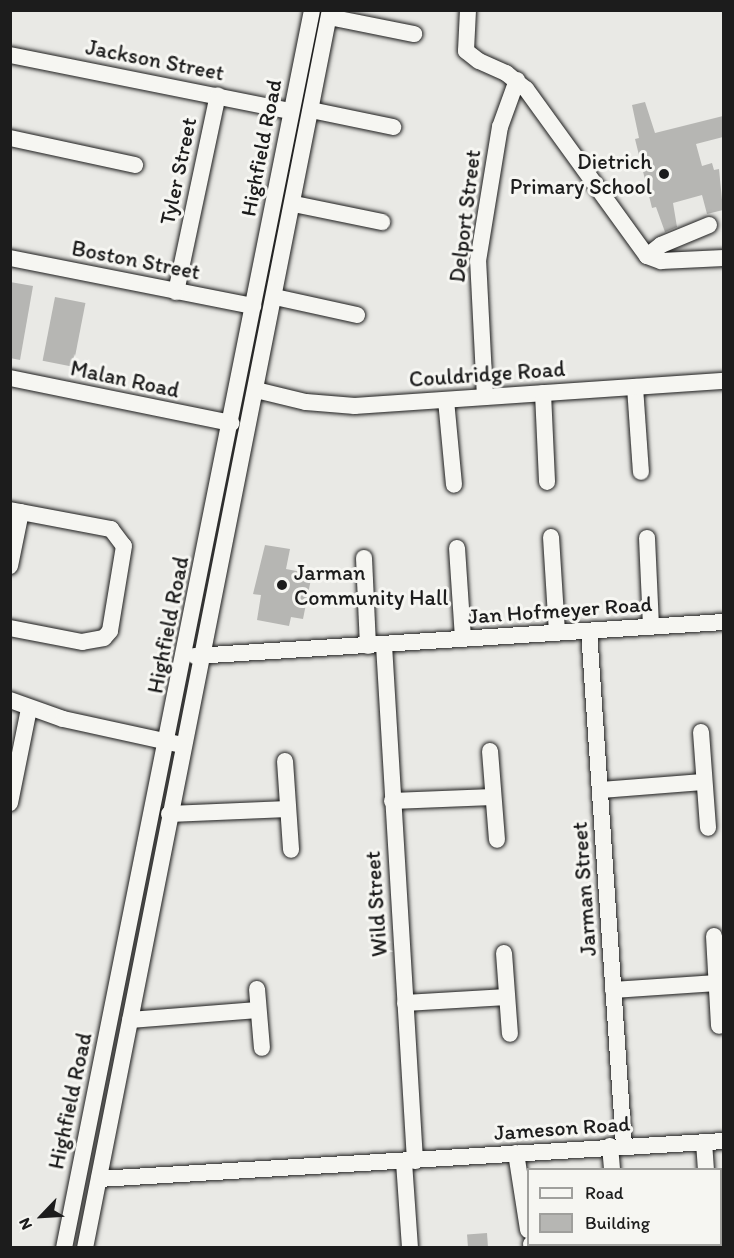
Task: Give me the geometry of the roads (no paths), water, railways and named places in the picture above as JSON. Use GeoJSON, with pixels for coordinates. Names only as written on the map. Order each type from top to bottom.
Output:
{"type":"FeatureCollection","features":[{"type":"Feature","properties":{"kind":"street","name":"Highfield Road"},"geometry":{"type":"LineString","coordinates":[[64,1248],[168,742],[290,111],[312,10]]}},
{"type":"Feature","properties":{"kind":"street"},"geometry":{"type":"LineString","coordinates":[[468,10],[466,51],[517,80],[647,256],[661,261],[723,258]]}},
{"type":"Feature","properties":{"kind":"street","name":"Highfield Road"},"geometry":{"type":"LineString","coordinates":[[85,1248],[169,814],[204,656],[330,14]]}},
{"type":"Feature","properties":{"kind":"street"},"geometry":{"type":"LineString","coordinates":[[330,14],[414,34]]}},
{"type":"Feature","properties":{"kind":"street","name":"Jackson Street"},"geometry":{"type":"LineString","coordinates":[[10,55],[290,111]]}},
{"type":"Feature","properties":{"kind":"street","name":"Delport Street"},"geometry":{"type":"LineString","coordinates":[[485,397],[478,261],[500,127],[517,80]]}},
{"type":"Feature","properties":{"kind":"street","name":"Tyler Street"},"geometry":{"type":"LineString","coordinates":[[176,292],[218,95]]}},
{"type":"Feature","properties":{"kind":"street"},"geometry":{"type":"LineString","coordinates":[[311,110],[393,127]]}},
{"type":"Feature","properties":{"kind":"street"},"geometry":{"type":"LineString","coordinates":[[10,138],[135,165]]}},
{"type":"Feature","properties":{"kind":"street"},"geometry":{"type":"LineString","coordinates":[[294,204],[382,222]]}},
{"type":"Feature","properties":{"kind":"street"},"geometry":{"type":"LineString","coordinates":[[647,256],[661,245],[709,225]]}},
{"type":"Feature","properties":{"kind":"street","name":"Boston Street"},"geometry":{"type":"LineString","coordinates":[[10,258],[253,306]]}},
{"type":"Feature","properties":{"kind":"street"},"geometry":{"type":"LineString","coordinates":[[275,297],[357,315]]}},
{"type":"Feature","properties":{"kind":"street","name":"Malan Road"},"geometry":{"type":"LineString","coordinates":[[10,378],[231,423]]}},
{"type":"Feature","properties":{"kind":"street","name":"Couldridge Road"},"geometry":{"type":"LineString","coordinates":[[256,390],[306,402],[341,406],[723,381]]}},
{"type":"Feature","properties":{"kind":"street"},"geometry":{"type":"LineString","coordinates":[[635,387],[641,472]]}},
{"type":"Feature","properties":{"kind":"street"},"geometry":{"type":"LineString","coordinates":[[543,393],[547,482]]}},
{"type":"Feature","properties":{"kind":"street"},"geometry":{"type":"LineString","coordinates":[[446,400],[454,485]]}},
{"type":"Feature","properties":{"kind":"street"},"geometry":{"type":"LineString","coordinates":[[10,566],[16,511],[111,529],[124,546],[110,631],[104,638],[82,642],[10,628]]}},
{"type":"Feature","properties":{"kind":"street"},"geometry":{"type":"LineString","coordinates":[[551,537],[557,633]]}},
{"type":"Feature","properties":{"kind":"street"},"geometry":{"type":"LineString","coordinates":[[647,538],[651,627]]}},
{"type":"Feature","properties":{"kind":"street"},"geometry":{"type":"LineString","coordinates":[[457,548],[464,639]]}},
{"type":"Feature","properties":{"kind":"street","name":"Wild Street"},"geometry":{"type":"LineString","coordinates":[[364,558],[376,645],[392,801],[405,1003],[410,1161]]}},
{"type":"Feature","properties":{"kind":"street","name":"Jan Hofmeyer Road"},"geometry":{"type":"LineString","coordinates":[[184,656],[723,622]]}},
{"type":"Feature","properties":{"kind":"street","name":"Jarman Street"},"geometry":{"type":"LineString","coordinates":[[589,631],[614,990],[617,1146],[612,1168]]}},
{"type":"Feature","properties":{"kind":"street"},"geometry":{"type":"LineString","coordinates":[[10,700],[29,709],[184,745]]}},
{"type":"Feature","properties":{"kind":"street"},"geometry":{"type":"LineString","coordinates":[[10,803],[29,709]]}},
{"type":"Feature","properties":{"kind":"street"},"geometry":{"type":"LineString","coordinates":[[701,732],[708,828]]}},
{"type":"Feature","properties":{"kind":"street"},"geometry":{"type":"LineString","coordinates":[[490,751],[497,840]]}},
{"type":"Feature","properties":{"kind":"street"},"geometry":{"type":"LineString","coordinates":[[285,761],[291,850]]}},
{"type":"Feature","properties":{"kind":"street"},"geometry":{"type":"LineString","coordinates":[[601,790],[703,782]]}},
{"type":"Feature","properties":{"kind":"street"},"geometry":{"type":"LineString","coordinates":[[392,801],[493,797]]}},
{"type":"Feature","properties":{"kind":"street"},"geometry":{"type":"LineString","coordinates":[[169,814],[288,808]]}},
{"type":"Feature","properties":{"kind":"street"},"geometry":{"type":"LineString","coordinates":[[714,936],[719,1026]]}},
{"type":"Feature","properties":{"kind":"street"},"geometry":{"type":"LineString","coordinates":[[504,952],[510,1034]]}},
{"type":"Feature","properties":{"kind":"street"},"geometry":{"type":"LineString","coordinates":[[614,990],[717,983]]}},
{"type":"Feature","properties":{"kind":"street"},"geometry":{"type":"LineString","coordinates":[[256,989],[262,1048]]}},
{"type":"Feature","properties":{"kind":"street"},"geometry":{"type":"LineString","coordinates":[[405,1003],[507,997]]}},
{"type":"Feature","properties":{"kind":"street"},"geometry":{"type":"LineString","coordinates":[[130,1020],[258,1010]]}},
{"type":"Feature","properties":{"kind":"street","name":"Jameson Road"},"geometry":{"type":"LineString","coordinates":[[99,1179],[723,1141]]}},
{"type":"Feature","properties":{"kind":"street"},"geometry":{"type":"LineString","coordinates":[[704,1142],[706,1168]]}},
{"type":"Feature","properties":{"kind":"street"},"geometry":{"type":"LineString","coordinates":[[516,1153],[527,1224]]}},
{"type":"Feature","properties":{"kind":"street"},"geometry":{"type":"LineString","coordinates":[[410,1161],[410,1248]]}},
{"type":"Feature","properties":{"kind":"place","name":"Dietrich Primary School"},"geometry":{"type":"Point","coordinates":[664,174]}},
{"type":"Feature","properties":{"kind":"place","name":"Jarman Community Hall"},"geometry":{"type":"Point","coordinates":[282,585]}}]}
